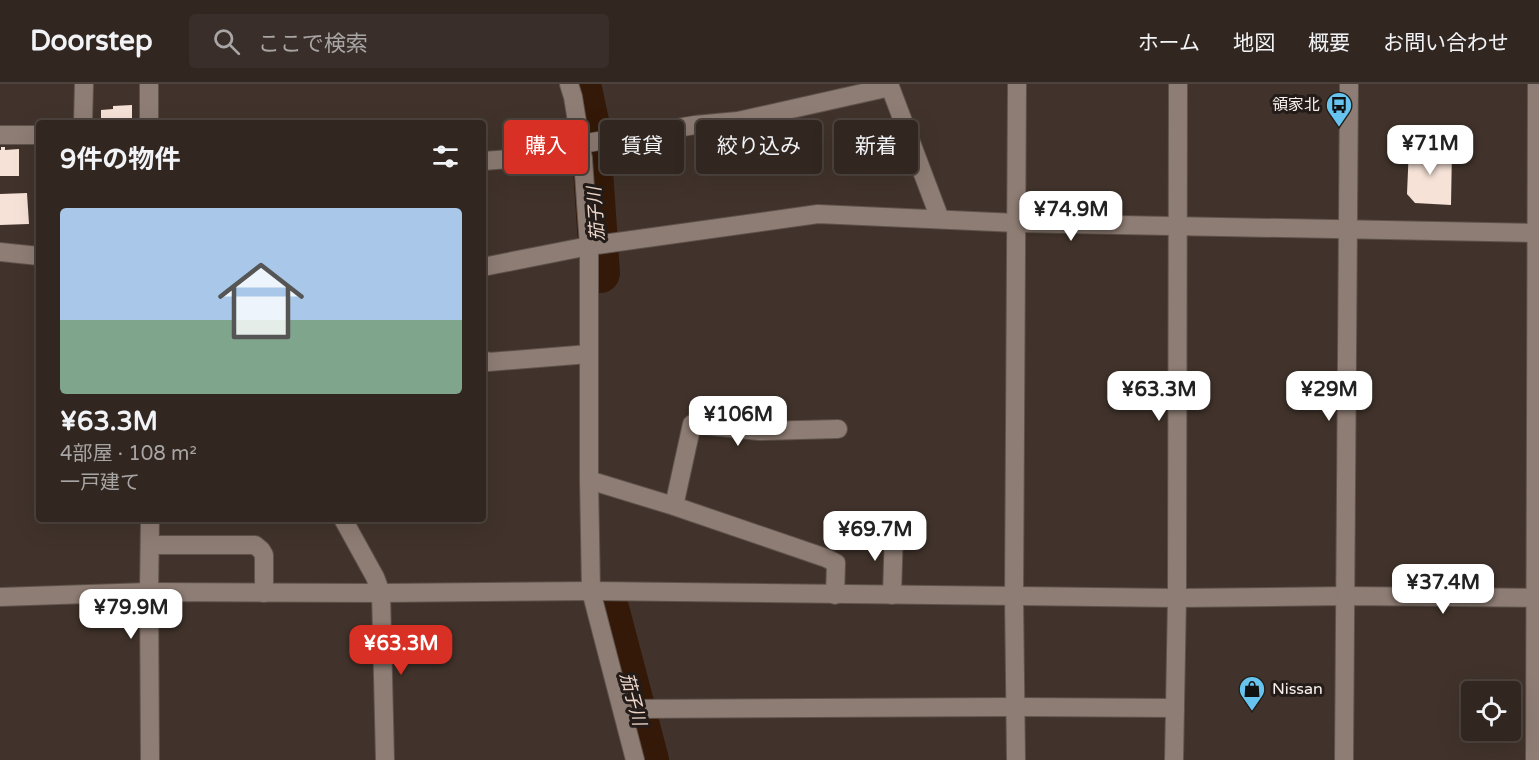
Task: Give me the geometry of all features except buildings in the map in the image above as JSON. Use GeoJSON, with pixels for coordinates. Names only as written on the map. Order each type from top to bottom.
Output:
{"type":"FeatureCollection","features":[{"type":"Feature","properties":{"kind":"street"},"geometry":{"type":"LineString","coordinates":[[82,120],[84,84]]}},
{"type":"Feature","properties":{"kind":"street"},"geometry":{"type":"LineString","coordinates":[[149,84],[149,120]]}},
{"type":"Feature","properties":{"kind":"street"},"geometry":{"type":"LineString","coordinates":[[569,84],[579,120]]}},
{"type":"Feature","properties":{"kind":"street"},"geometry":{"type":"LineString","coordinates":[[1016,760],[1014,597],[1017,84]]}},
{"type":"Feature","properties":{"kind":"street"},"geometry":{"type":"LineString","coordinates":[[1174,760],[1177,598],[1178,84]]}},
{"type":"Feature","properties":{"kind":"street"},"geometry":{"type":"LineString","coordinates":[[1344,760],[1350,84]]}},
{"type":"Feature","properties":{"kind":"street"},"geometry":{"type":"LineString","coordinates":[[1535,760],[1537,84]]}},
{"type":"Feature","properties":{"kind":"street"},"geometry":{"type":"LineString","coordinates":[[588,147],[695,125],[738,121],[890,85],[940,219]]}},
{"type":"Feature","properties":{"kind":"street"},"geometry":{"type":"LineString","coordinates":[[0,135],[36,135]]}},
{"type":"Feature","properties":{"kind":"street"},"geometry":{"type":"LineString","coordinates":[[588,159],[595,245],[589,354],[591,591],[635,760]]}},
{"type":"Feature","properties":{"kind":"street"},"geometry":{"type":"LineString","coordinates":[[486,161],[504,160]]}},
{"type":"Feature","properties":{"kind":"street"},"geometry":{"type":"LineString","coordinates":[[486,266],[595,245],[810,214],[1017,223],[1538,233]]}},
{"type":"Feature","properties":{"kind":"street"},"geometry":{"type":"LineString","coordinates":[[0,252],[36,256]]}},
{"type":"Feature","properties":{"kind":"street"},"geometry":{"type":"LineString","coordinates":[[486,361],[589,354]]}},
{"type":"Feature","properties":{"kind":"street"},"geometry":{"type":"LineString","coordinates":[[674,506],[692,424],[759,431],[838,429]]}},
{"type":"Feature","properties":{"kind":"street"},"geometry":{"type":"LineString","coordinates":[[589,480],[674,506],[826,558],[836,563],[835,595]]}},
{"type":"Feature","properties":{"kind":"street"},"geometry":{"type":"LineString","coordinates":[[150,522],[150,760]]}},
{"type":"Feature","properties":{"kind":"street"},"geometry":{"type":"LineString","coordinates":[[345,522],[375,577],[381,593],[385,760]]}},
{"type":"Feature","properties":{"kind":"street"},"geometry":{"type":"LineString","coordinates":[[892,595],[894,530]]}},
{"type":"Feature","properties":{"kind":"street"},"geometry":{"type":"LineString","coordinates":[[150,545],[255,545],[264,555],[264,593]]}},
{"type":"Feature","properties":{"kind":"street"},"geometry":{"type":"LineString","coordinates":[[0,597],[149,592],[591,591],[1014,597],[1537,598]]}},
{"type":"Feature","properties":{"kind":"street"},"geometry":{"type":"LineString","coordinates":[[622,709],[1174,708]]}},
{"type":"Feature","properties":{"kind":"waterway","name":"茄子川"},"geometry":{"type":"LineString","coordinates":[[581,84],[590,126],[600,273]]}},
{"type":"Feature","properties":{"kind":"waterway","name":"茄子川"},"geometry":{"type":"LineString","coordinates":[[608,604],[649,760]]}},
{"type":"Feature","properties":{"kind":"place","name":"領家北"},"geometry":{"type":"Point","coordinates":[1339,128]}},
{"type":"Feature","properties":{"kind":"place","name":"Nissan"},"geometry":{"type":"Point","coordinates":[1252,712]}}]}
